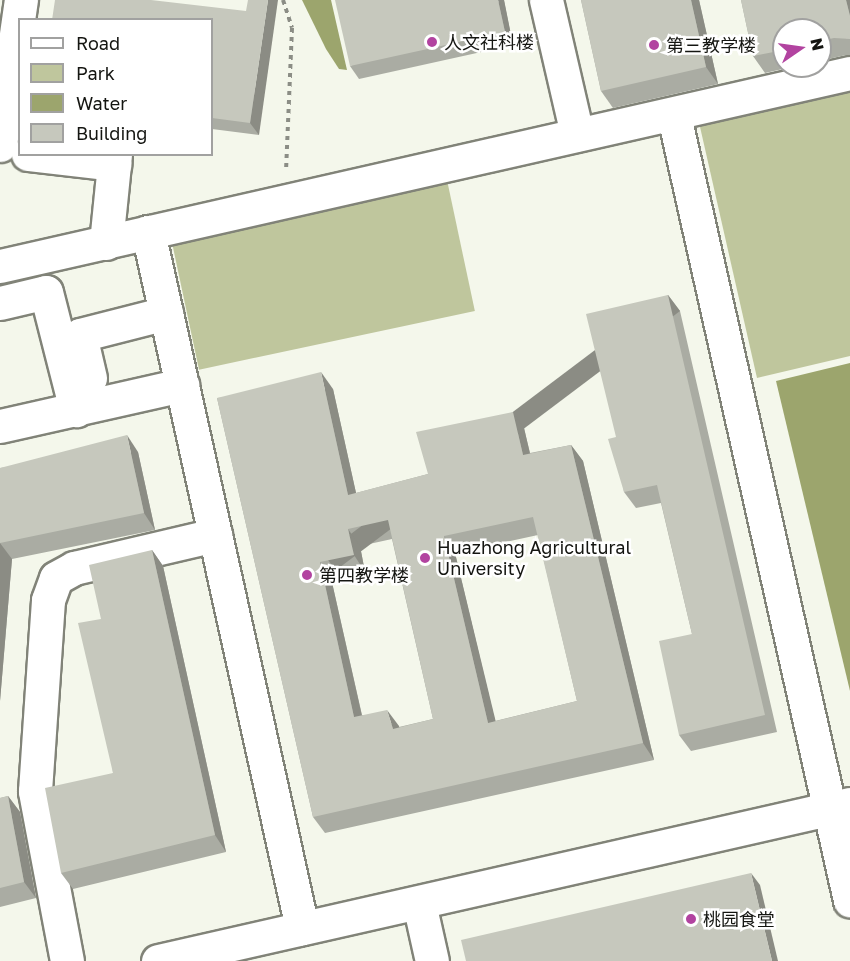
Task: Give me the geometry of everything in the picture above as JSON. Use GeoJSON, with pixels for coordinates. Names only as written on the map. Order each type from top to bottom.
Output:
{"type":"FeatureCollection","features":[{"type":"Feature","properties":{"kind":"street"},"geometry":{"type":"LineString","coordinates":[[18,18],[21,0]]}},
{"type":"Feature","properties":{"kind":"street"},"geometry":{"type":"LineString","coordinates":[[546,0],[577,134]]}},
{"type":"Feature","properties":{"kind":"street"},"geometry":{"type":"LineString","coordinates":[[0,145],[18,21]]}},
{"type":"Feature","properties":{"kind":"street"},"geometry":{"type":"LineString","coordinates":[[0,266],[577,134],[674,116],[850,73]]}},
{"type":"Feature","properties":{"kind":"street"},"geometry":{"type":"LineString","coordinates":[[674,116],[839,807],[850,900]]}},
{"type":"Feature","properties":{"kind":"street"},"geometry":{"type":"LineString","coordinates":[[0,152],[18,154]]}},
{"type":"Feature","properties":{"kind":"street"},"geometry":{"type":"LineString","coordinates":[[63,156],[115,159],[106,243]]}},
{"type":"Feature","properties":{"kind":"street"},"geometry":{"type":"LineString","coordinates":[[148,232],[303,928]]}},
{"type":"Feature","properties":{"kind":"street"},"geometry":{"type":"LineString","coordinates":[[0,303],[46,292],[86,407]]}},
{"type":"Feature","properties":{"kind":"street"},"geometry":{"type":"LineString","coordinates":[[86,407],[80,335],[166,313]]}},
{"type":"Feature","properties":{"kind":"street"},"geometry":{"type":"LineString","coordinates":[[0,426],[182,385]]}},
{"type":"Feature","properties":{"kind":"street"},"geometry":{"type":"LineString","coordinates":[[67,961],[35,791],[48,600],[56,578],[74,568],[215,535]]}},
{"type":"Feature","properties":{"kind":"street"},"geometry":{"type":"LineString","coordinates":[[158,961],[839,807]]}},
{"type":"Feature","properties":{"kind":"street"},"geometry":{"type":"LineString","coordinates":[[419,903],[432,961]]}},
{"type":"Feature","properties":{"kind":"path"},"geometry":{"type":"LineString","coordinates":[[283,0],[292,28],[284,200]]}},
{"type":"Feature","properties":{"kind":"green space"},"geometry":{"type":"Polygon","coordinates":[[[850,82],[850,356],[757,378],[698,118],[850,82]]]}},
{"type":"Feature","properties":{"kind":"green space"},"geometry":{"type":"Polygon","coordinates":[[[447,180],[475,311],[199,370],[171,239],[447,180]]]}},
{"type":"Feature","properties":{"kind":"water"},"geometry":{"type":"Polygon","coordinates":[[[302,0],[331,0],[347,70],[339,69],[326,49],[302,0]]]}},
{"type":"Feature","properties":{"kind":"water"},"geometry":{"type":"Polygon","coordinates":[[[850,363],[850,691],[776,381],[850,363]]]}},
{"type":"Feature","properties":{"kind":"building"},"geometry":{"type":"Polygon","coordinates":[[[55,0],[151,0],[246,11],[248,0],[268,0],[250,123],[213,118],[213,18],[52,18],[55,0]]]}},
{"type":"Feature","properties":{"kind":"building","name":"人文社科楼"},"geometry":{"type":"Polygon","coordinates":[[[335,0],[498,0],[505,32],[350,66],[335,0]]]}},
{"type":"Feature","properties":{"kind":"building","name":"第三教学楼"},"geometry":{"type":"Polygon","coordinates":[[[581,0],[691,0],[706,67],[601,91],[581,0]]]}},
{"type":"Feature","properties":{"kind":"building"},"geometry":{"type":"Polygon","coordinates":[[[741,0],[846,0],[850,16],[850,39],[832,38],[832,18],[772,18],[772,52],[753,56],[741,0]]]}},
{"type":"Feature","properties":{"kind":"building"},"geometry":{"type":"Polygon","coordinates":[[[668,295],[765,715],[679,735],[659,641],[692,634],[657,485],[624,492],[608,439],[616,437],[586,314],[668,295]]]}},
{"type":"Feature","properties":{"kind":"building"},"geometry":{"type":"Polygon","coordinates":[[[321,372],[348,495],[428,474],[416,432],[513,412],[523,455],[571,445],[643,743],[313,817],[217,398],[321,372]],[[533,517],[444,536],[488,723],[577,701],[533,517]],[[388,520],[348,529],[354,555],[320,562],[354,717],[387,710],[393,729],[433,719],[388,520]]]}},
{"type":"Feature","properties":{"kind":"building"},"geometry":{"type":"Polygon","coordinates":[[[127,435],[144,513],[0,543],[0,468],[127,435]]]}},
{"type":"Feature","properties":{"kind":"building"},"geometry":{"type":"Polygon","coordinates":[[[152,550],[215,835],[61,873],[45,788],[113,773],[78,623],[101,619],[89,565],[152,550]]]}},
{"type":"Feature","properties":{"kind":"building"},"geometry":{"type":"Polygon","coordinates":[[[8,796],[24,882],[0,888],[0,798],[8,796]]]}},
{"type":"Feature","properties":{"kind":"building","name":"桃园食堂"},"geometry":{"type":"Polygon","coordinates":[[[751,873],[772,961],[466,961],[461,940],[751,873]]]}},
{"type":"Feature","properties":{"kind":"place","name":"人文社科楼"},"geometry":{"type":"Point","coordinates":[432,42]}},
{"type":"Feature","properties":{"kind":"place","name":"第三教学楼"},"geometry":{"type":"Point","coordinates":[654,45]}},
{"type":"Feature","properties":{"kind":"place","name":"Huazhong Agricultural University"},"geometry":{"type":"Point","coordinates":[425,558]}},
{"type":"Feature","properties":{"kind":"place","name":"第四教学楼"},"geometry":{"type":"Point","coordinates":[307,575]}},
{"type":"Feature","properties":{"kind":"place","name":"桃园食堂"},"geometry":{"type":"Point","coordinates":[691,919]}}]}
